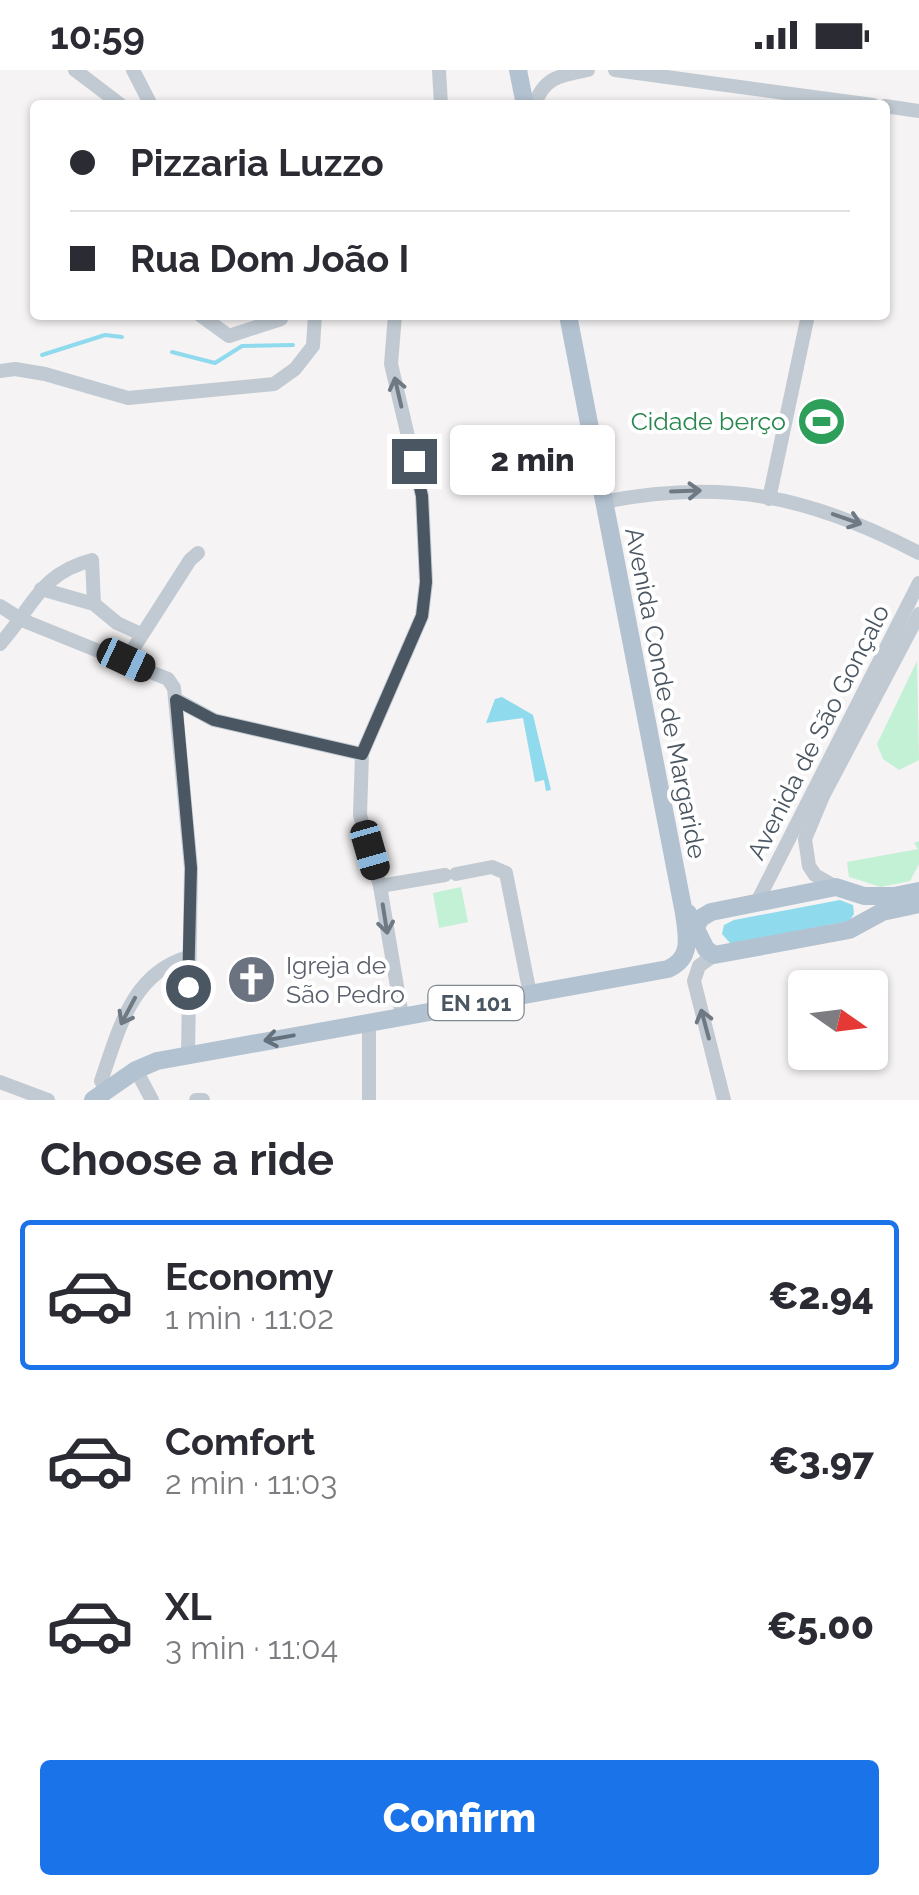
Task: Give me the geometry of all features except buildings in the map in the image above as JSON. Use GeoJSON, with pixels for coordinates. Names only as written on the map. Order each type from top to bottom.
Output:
{"type":"FeatureCollection","features":[{"type":"Feature","properties":{"kind":"main road"},"geometry":{"type":"LineString","coordinates":[[518,70],[524,100]]}},
{"type":"Feature","properties":{"kind":"main road","name":"Avenida Conde de Margaride"},"geometry":{"type":"LineString","coordinates":[[569,320],[682,904],[692,932]]}},
{"type":"Feature","properties":{"kind":"main road","name":"EN 101"},"geometry":{"type":"LineString","coordinates":[[100,1095],[136,1070],[188,1055],[668,969],[679,964],[692,932],[712,912],[836,887],[864,896],[894,896],[919,890]]}},
{"type":"Feature","properties":{"kind":"main road"},"geometry":{"type":"LineString","coordinates":[[863,922],[867,903],[864,896]]}},
{"type":"Feature","properties":{"kind":"main road"},"geometry":{"type":"LineString","coordinates":[[692,932],[714,955],[850,930],[882,912],[919,904]]}},
{"type":"Feature","properties":{"kind":"street"},"geometry":{"type":"LineString","coordinates":[[76,70],[115,100]]}},
{"type":"Feature","properties":{"kind":"street"},"geometry":{"type":"LineString","coordinates":[[132,70],[149,100]]}},
{"type":"Feature","properties":{"kind":"street"},"geometry":{"type":"LineString","coordinates":[[438,70],[441,100]]}},
{"type":"Feature","properties":{"kind":"street"},"geometry":{"type":"LineString","coordinates":[[537,100],[551,79],[588,70]]}},
{"type":"Feature","properties":{"kind":"street"},"geometry":{"type":"LineString","coordinates":[[615,70],[825,100]]}},
{"type":"Feature","properties":{"kind":"street"},"geometry":{"type":"LineString","coordinates":[[890,107],[919,111]]}},
{"type":"Feature","properties":{"kind":"street"},"geometry":{"type":"LineString","coordinates":[[207,320],[229,336],[278,320]]}},
{"type":"Feature","properties":{"kind":"street"},"geometry":{"type":"LineString","coordinates":[[0,371],[45,374],[128,398],[274,384],[296,369],[313,346],[315,320]]}},
{"type":"Feature","properties":{"kind":"street"},"geometry":{"type":"LineString","coordinates":[[395,320],[391,364],[422,496],[426,582],[422,616],[362,754],[360,815],[380,886],[402,1016]]}},
{"type":"Feature","properties":{"kind":"street"},"geometry":{"type":"LineString","coordinates":[[770,498],[807,320]]}},
{"type":"Feature","properties":{"kind":"street"},"geometry":{"type":"LineString","coordinates":[[603,502],[652,492],[695,490],[770,498],[865,525],[919,553]]}},
{"type":"Feature","properties":{"kind":"street"},"geometry":{"type":"LineString","coordinates":[[126,660],[198,553]]}},
{"type":"Feature","properties":{"kind":"street"},"geometry":{"type":"LineString","coordinates":[[0,644],[22,620],[41,589],[64,568],[92,560],[94,604]]}},
{"type":"Feature","properties":{"kind":"street","name":"Avenida de São Gonçalo"},"geometry":{"type":"LineString","coordinates":[[757,902],[919,584]]}},
{"type":"Feature","properties":{"kind":"street"},"geometry":{"type":"LineString","coordinates":[[41,589],[94,604],[117,623],[141,634]]}},
{"type":"Feature","properties":{"kind":"street"},"geometry":{"type":"LineString","coordinates":[[0,606],[22,620],[168,679],[174,688],[191,868],[188,1055]]}},
{"type":"Feature","properties":{"kind":"street","name":"Avenida de São Gonçalo"},"geometry":{"type":"LineString","coordinates":[[836,887],[815,875],[809,866],[805,839],[919,614]]}},
{"type":"Feature","properties":{"kind":"street"},"geometry":{"type":"LineString","coordinates":[[176,700],[214,720],[362,754]]}},
{"type":"Feature","properties":{"kind":"street"},"geometry":{"type":"LineString","coordinates":[[380,886],[492,867],[506,873],[530,994]]}},
{"type":"Feature","properties":{"kind":"street"},"geometry":{"type":"LineString","coordinates":[[714,955],[698,966],[694,981],[724,1100]]}},
{"type":"Feature","properties":{"kind":"street"},"geometry":{"type":"LineString","coordinates":[[100,1095],[121,1019],[142,986],[168,962],[188,957]]}},
{"type":"Feature","properties":{"kind":"street"},"geometry":{"type":"LineString","coordinates":[[369,1100],[370,1022]]}},
{"type":"Feature","properties":{"kind":"street"},"geometry":{"type":"LineString","coordinates":[[136,1070],[152,1100]]}},
{"type":"Feature","properties":{"kind":"street"},"geometry":{"type":"LineString","coordinates":[[0,1082],[48,1100]]}},
{"type":"Feature","properties":{"kind":"green space"},"geometry":{"type":"Polygon","coordinates":[[[917,661],[919,760],[899,770],[883,759],[877,744],[917,661]]]}},
{"type":"Feature","properties":{"kind":"green space"},"geometry":{"type":"Polygon","coordinates":[[[919,841],[919,864],[910,881],[881,887],[849,877],[847,862],[918,849],[914,843],[919,841]]]}},
{"type":"Feature","properties":{"kind":"green space"},"geometry":{"type":"Polygon","coordinates":[[[461,887],[468,922],[439,928],[433,893],[461,887]]]}},
{"type":"Feature","properties":{"kind":"water"},"geometry":{"type":"Polygon","coordinates":[[[502,697],[533,715],[551,790],[546,791],[544,780],[535,782],[523,718],[486,723],[495,699],[502,697]]]}},
{"type":"Feature","properties":{"kind":"water"},"geometry":{"type":"Polygon","coordinates":[[[840,900],[853,905],[854,914],[849,921],[731,944],[722,934],[724,925],[734,920],[840,900]]]}},
{"type":"Feature","properties":{"kind":"waterway"},"geometry":{"type":"LineString","coordinates":[[42,355],[105,335],[122,337]]}},
{"type":"Feature","properties":{"kind":"waterway"},"geometry":{"type":"LineString","coordinates":[[172,352],[215,363],[242,346],[293,345]]}},
{"type":"Feature","properties":{"kind":"place","name":"Cidade berço"},"geometry":{"type":"Point","coordinates":[821,421]}},
{"type":"Feature","properties":{"kind":"place","name":"Igreja de São Pedro"},"geometry":{"type":"Point","coordinates":[251,979]}},
{"type":"Feature","properties":{"kind":"route"},"geometry":{"type":"LineString","coordinates":[[188,987],[191,868],[176,700],[214,720],[362,754],[422,616],[426,582],[422,496],[414,461]]}}]}
